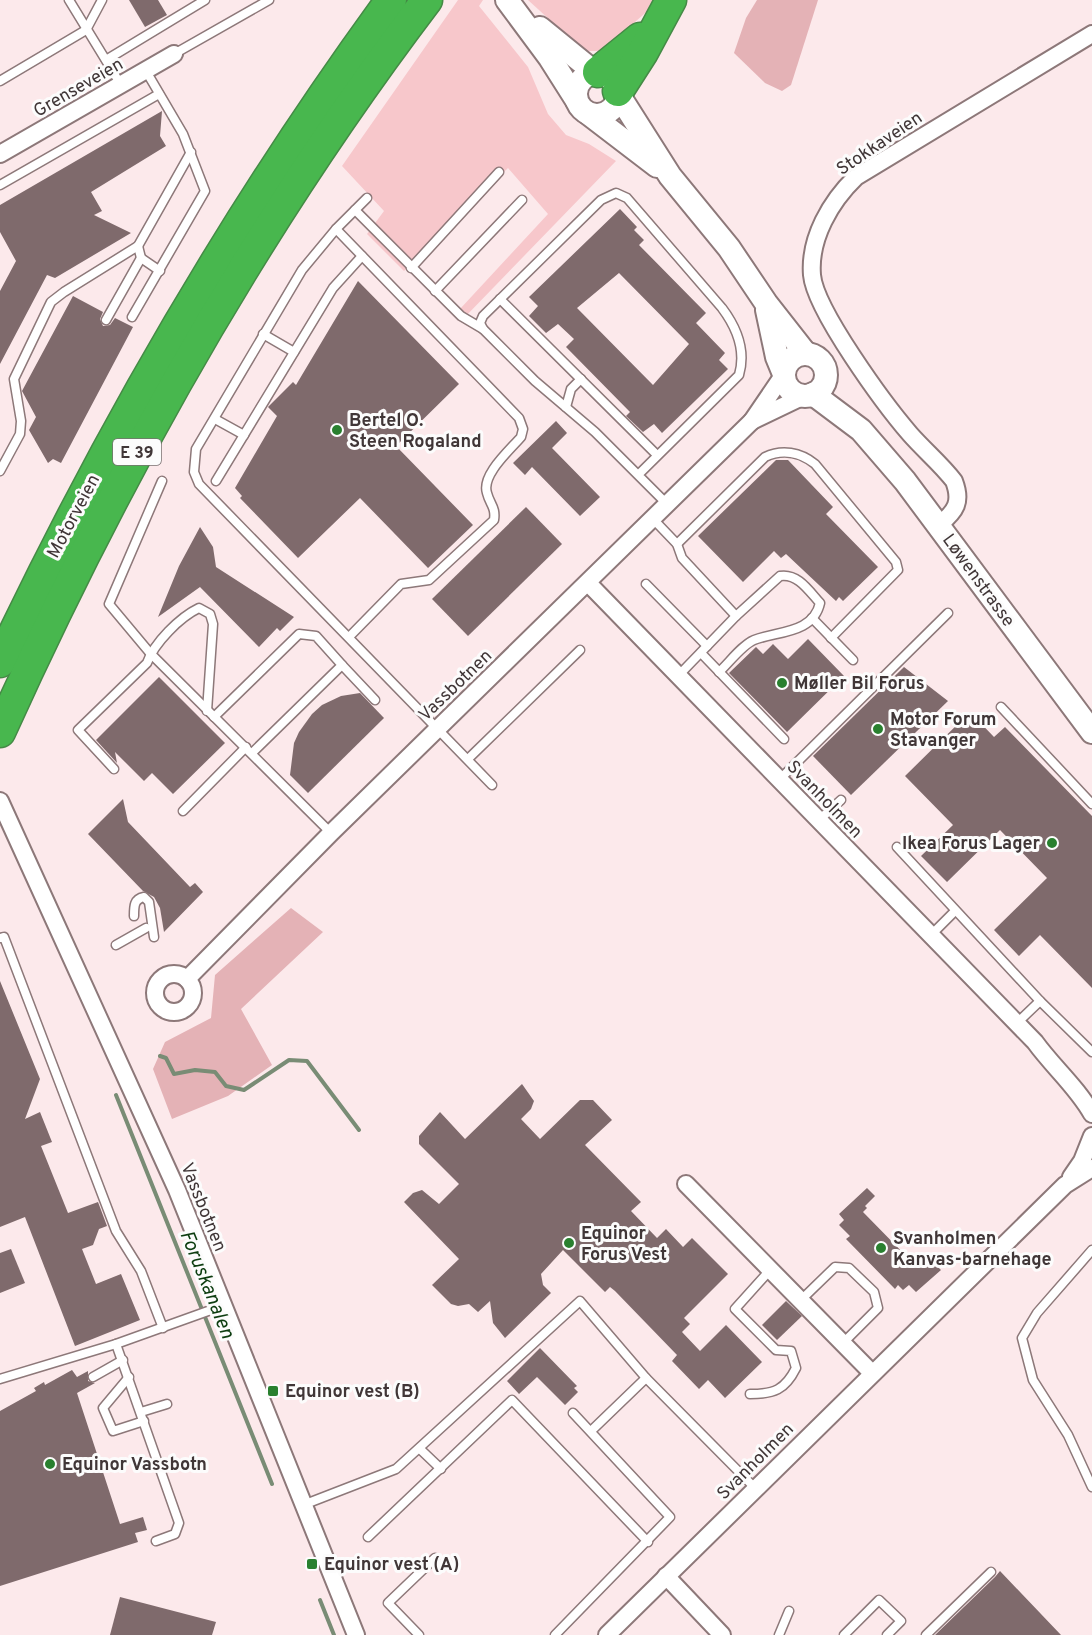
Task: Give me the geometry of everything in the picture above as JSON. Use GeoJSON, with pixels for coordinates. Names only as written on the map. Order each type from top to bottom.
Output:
{"type":"FeatureCollection","features":[{"type":"Feature","properties":{"kind":"highway","name":"Motorveien"},"geometry":{"type":"LineString","coordinates":[[0,662],[91,481],[186,311],[284,152],[391,0]]}},
{"type":"Feature","properties":{"kind":"highway","name":"E 39"},"geometry":{"type":"LineString","coordinates":[[0,732],[76,569],[204,331],[340,119],[427,0]]}},
{"type":"Feature","properties":{"kind":"highway"},"geometry":{"type":"LineString","coordinates":[[607,82],[654,28],[671,0]]}},
{"type":"Feature","properties":{"kind":"main road"},"geometry":{"type":"LineString","coordinates":[[508,0],[607,82],[670,176],[729,248],[766,303],[806,354],[821,361],[825,369],[824,384],[809,395],[799,394],[788,387],[777,357],[766,303]]}},
{"type":"Feature","properties":{"kind":"main road"},"geometry":{"type":"LineString","coordinates":[[508,0],[582,107],[670,176]]}},
{"type":"Feature","properties":{"kind":"main road"},"geometry":{"type":"LineString","coordinates":[[582,107],[579,81],[607,82]]}},
{"type":"Feature","properties":{"kind":"main road"},"geometry":{"type":"LineString","coordinates":[[582,107],[596,116],[609,112],[614,107],[607,82]]}},
{"type":"Feature","properties":{"kind":"main road"},"geometry":{"type":"LineString","coordinates":[[784,374],[791,359],[806,354]]}},
{"type":"Feature","properties":{"kind":"main road","name":"Løwenstrasse"},"geometry":{"type":"LineString","coordinates":[[825,369],[861,430],[939,525],[1092,732]]}},
{"type":"Feature","properties":{"kind":"main road","name":"Løwenstrasse"},"geometry":{"type":"LineString","coordinates":[[809,395],[861,430]]}},
{"type":"Feature","properties":{"kind":"street","name":"Stokkaveien"},"geometry":{"type":"LineString","coordinates":[[939,525],[954,512],[959,500],[954,481],[893,412],[828,318],[814,283],[813,262],[816,241],[829,210],[856,177],[1092,34]]}},
{"type":"Feature","properties":{"kind":"street","name":"Grenseveien"},"geometry":{"type":"LineString","coordinates":[[0,154],[174,54]]}},
{"type":"Feature","properties":{"kind":"street","name":"Vassbotnen"},"geometry":{"type":"LineString","coordinates":[[187,979],[331,833],[654,520],[752,421],[784,374]]}},
{"type":"Feature","properties":{"kind":"street","name":"Vassbotnen"},"geometry":{"type":"LineString","coordinates":[[752,421],[809,395]]}},
{"type":"Feature","properties":{"kind":"street","name":"Svanholmen"},"geometry":{"type":"LineString","coordinates":[[588,583],[1017,1023],[1083,1097],[1092,1114]]}},
{"type":"Feature","properties":{"kind":"street","name":"Vassbotnen"},"geometry":{"type":"LineString","coordinates":[[0,801],[177,1190],[216,1308],[303,1505],[356,1635]]}},
{"type":"Feature","properties":{"kind":"street","name":"Svanholmen"},"geometry":{"type":"LineString","coordinates":[[1035,1042],[1055,1056],[1092,1091]]}},
{"type":"Feature","properties":{"kind":"street","name":"Svanholmen"},"geometry":{"type":"LineString","coordinates":[[607,1635],[1065,1185],[1082,1161],[1092,1136]]}},
{"type":"Feature","properties":{"kind":"street","name":"Svanholmen"},"geometry":{"type":"LineString","coordinates":[[1065,1185],[1092,1168]]}},
{"type":"Feature","properties":{"kind":"street"},"geometry":{"type":"LineString","coordinates":[[686,1184],[872,1373]]}},
{"type":"Feature","properties":{"kind":"street"},"geometry":{"type":"LineString","coordinates":[[666,1576],[722,1635]]}},
{"type":"Feature","properties":{"kind":"lane"},"geometry":{"type":"LineString","coordinates":[[69,0],[121,85]]}},
{"type":"Feature","properties":{"kind":"lane"},"geometry":{"type":"LineString","coordinates":[[0,81],[87,30],[102,0]]}},
{"type":"Feature","properties":{"kind":"lane"},"geometry":{"type":"LineString","coordinates":[[106,60],[205,0]]}},
{"type":"Feature","properties":{"kind":"lane"},"geometry":{"type":"LineString","coordinates":[[174,54],[269,0]]}},
{"type":"Feature","properties":{"kind":"lane"},"geometry":{"type":"LineString","coordinates":[[132,317],[205,191],[191,152],[146,71]]}},
{"type":"Feature","properties":{"kind":"lane"},"geometry":{"type":"LineString","coordinates":[[0,185],[159,94]]}},
{"type":"Feature","properties":{"kind":"lane"},"geometry":{"type":"LineString","coordinates":[[0,471],[20,434],[21,421],[14,379],[51,302],[138,246],[191,152]]}},
{"type":"Feature","properties":{"kind":"lane"},"geometry":{"type":"LineString","coordinates":[[411,268],[499,172]]}},
{"type":"Feature","properties":{"kind":"lane"},"geometry":{"type":"LineString","coordinates":[[483,329],[481,319],[602,200],[616,193],[627,198],[729,317],[742,353],[739,375],[638,475]]}},
{"type":"Feature","properties":{"kind":"lane"},"geometry":{"type":"LineString","coordinates":[[367,198],[336,229],[302,270],[196,449],[194,472],[199,484],[492,785]]}},
{"type":"Feature","properties":{"kind":"lane"},"geometry":{"type":"LineString","coordinates":[[435,291],[522,200]]}},
{"type":"Feature","properties":{"kind":"lane"},"geometry":{"type":"LineString","coordinates":[[355,210],[435,291],[468,321],[483,329],[668,506]]}},
{"type":"Feature","properties":{"kind":"lane"},"geometry":{"type":"LineString","coordinates":[[336,229],[519,418],[523,429],[521,437],[486,480],[486,492],[495,509],[494,520],[429,580],[401,584],[349,637]]}},
{"type":"Feature","properties":{"kind":"lane"},"geometry":{"type":"LineString","coordinates":[[138,246],[141,258],[160,271]]}},
{"type":"Feature","properties":{"kind":"lane"},"geometry":{"type":"LineString","coordinates":[[216,481],[333,288],[362,256]]}},
{"type":"Feature","properties":{"kind":"lane"},"geometry":{"type":"LineString","coordinates":[[106,320],[141,258]]}},
{"type":"Feature","properties":{"kind":"lane"},"geometry":{"type":"LineString","coordinates":[[500,299],[657,455]]}},
{"type":"Feature","properties":{"kind":"lane"},"geometry":{"type":"LineString","coordinates":[[263,334],[294,352]]}},
{"type":"Feature","properties":{"kind":"lane"},"geometry":{"type":"LineString","coordinates":[[566,407],[571,389],[581,379]]}},
{"type":"Feature","properties":{"kind":"lane"},"geometry":{"type":"LineString","coordinates":[[215,419],[244,435]]}},
{"type":"Feature","properties":{"kind":"lane"},"geometry":{"type":"LineString","coordinates":[[677,544],[765,457],[773,453],[805,456],[815,464],[896,562],[898,570],[831,638]]}},
{"type":"Feature","properties":{"kind":"lane"},"geometry":{"type":"LineString","coordinates":[[162,481],[109,604],[150,653],[331,833]]}},
{"type":"Feature","properties":{"kind":"lane"},"geometry":{"type":"LineString","coordinates":[[654,520],[677,544],[682,558],[736,616]]}},
{"type":"Feature","properties":{"kind":"lane"},"geometry":{"type":"LineString","coordinates":[[678,676],[736,616],[780,576],[789,575],[798,580],[820,603],[812,618],[794,631],[753,641],[719,672]]}},
{"type":"Feature","properties":{"kind":"lane"},"geometry":{"type":"LineString","coordinates":[[646,584],[704,650],[719,672],[784,739]]}},
{"type":"Feature","properties":{"kind":"lane"},"geometry":{"type":"LineString","coordinates":[[114,769],[78,730],[147,663],[150,653],[189,612],[199,608],[210,614],[213,624],[211,714]]}},
{"type":"Feature","properties":{"kind":"lane"},"geometry":{"type":"LineString","coordinates":[[779,780],[948,613]]}},
{"type":"Feature","properties":{"kind":"lane"},"geometry":{"type":"LineString","coordinates":[[812,618],[853,660]]}},
{"type":"Feature","properties":{"kind":"lane"},"geometry":{"type":"LineString","coordinates":[[211,714],[299,634],[316,636],[375,700]]}},
{"type":"Feature","properties":{"kind":"lane"},"geometry":{"type":"LineString","coordinates":[[468,759],[580,650]]}},
{"type":"Feature","properties":{"kind":"lane"},"geometry":{"type":"LineString","coordinates":[[183,811],[342,665]]}},
{"type":"Feature","properties":{"kind":"lane"},"geometry":{"type":"LineString","coordinates":[[1000,707],[1092,804]]}},
{"type":"Feature","properties":{"kind":"lane"},"geometry":{"type":"LineString","coordinates":[[819,820],[841,800]]}},
{"type":"Feature","properties":{"kind":"lane"},"geometry":{"type":"LineString","coordinates":[[897,847],[1040,1001],[1092,1052]]}},
{"type":"Feature","properties":{"kind":"lane"},"geometry":{"type":"LineString","coordinates":[[134,916],[134,904],[139,898],[144,897],[149,902],[154,937]]}},
{"type":"Feature","properties":{"kind":"lane"},"geometry":{"type":"LineString","coordinates":[[931,935],[955,911]]}},
{"type":"Feature","properties":{"kind":"lane"},"geometry":{"type":"LineString","coordinates":[[117,945],[146,928]]}},
{"type":"Feature","properties":{"kind":"lane"},"geometry":{"type":"LineString","coordinates":[[0,938],[4,937],[116,1231],[141,1271],[163,1328]]}},
{"type":"Feature","properties":{"kind":"lane"},"geometry":{"type":"LineString","coordinates":[[1017,1023],[1040,1001]]}},
{"type":"Feature","properties":{"kind":"lane"},"geometry":{"type":"LineString","coordinates":[[1092,1250],[1037,1313],[1023,1338],[1034,1380],[1068,1435],[1092,1487]]}},
{"type":"Feature","properties":{"kind":"lane"},"geometry":{"type":"LineString","coordinates":[[801,1300],[835,1267],[849,1268],[874,1292],[878,1308],[843,1343]]}},
{"type":"Feature","properties":{"kind":"lane"},"geometry":{"type":"LineString","coordinates":[[750,1394],[779,1391],[790,1381],[796,1368],[791,1351],[776,1350],[735,1309],[771,1269]]}},
{"type":"Feature","properties":{"kind":"lane"},"geometry":{"type":"LineString","coordinates":[[303,1505],[396,1469],[580,1301],[646,1378],[755,1488]]}},
{"type":"Feature","properties":{"kind":"lane"},"geometry":{"type":"LineString","coordinates":[[0,1378],[116,1344],[216,1308]]}},
{"type":"Feature","properties":{"kind":"lane"},"geometry":{"type":"LineString","coordinates":[[116,1344],[179,1523],[175,1534],[156,1541]]}},
{"type":"Feature","properties":{"kind":"lane"},"geometry":{"type":"LineString","coordinates":[[93,1377],[123,1360]]}},
{"type":"Feature","properties":{"kind":"lane"},"geometry":{"type":"LineString","coordinates":[[129,1377],[103,1408],[113,1431],[167,1404]]}},
{"type":"Feature","properties":{"kind":"lane"},"geometry":{"type":"LineString","coordinates":[[591,1431],[646,1378]]}},
{"type":"Feature","properties":{"kind":"lane"},"geometry":{"type":"LineString","coordinates":[[368,1537],[512,1400],[648,1542]]}},
{"type":"Feature","properties":{"kind":"lane"},"geometry":{"type":"LineString","coordinates":[[555,1635],[670,1517],[573,1413]]}},
{"type":"Feature","properties":{"kind":"lane"},"geometry":{"type":"LineString","coordinates":[[420,1449],[441,1469]]}},
{"type":"Feature","properties":{"kind":"lane"},"geometry":{"type":"LineString","coordinates":[[418,1635],[388,1603],[435,1558]]}},
{"type":"Feature","properties":{"kind":"lane"},"geometry":{"type":"LineString","coordinates":[[926,1635],[991,1572]]}},
{"type":"Feature","properties":{"kind":"lane"},"geometry":{"type":"LineString","coordinates":[[844,1635],[879,1600],[901,1621],[887,1635]]}},
{"type":"Feature","properties":{"kind":"lane"},"geometry":{"type":"LineString","coordinates":[[779,1635],[789,1611]]}},
{"type":"Feature","properties":{"kind":"shaded area"},"geometry":{"type":"Polygon","coordinates":[[[458,0],[483,0],[479,6],[528,67],[548,114],[566,135],[589,144],[616,161],[463,319],[460,309],[548,214],[508,168],[404,271],[367,234],[384,211],[342,166],[458,0]]]}},
{"type":"Feature","properties":{"kind":"shaded area"},"geometry":{"type":"Polygon","coordinates":[[[528,0],[660,0],[602,51],[584,51],[528,0]]]}},
{"type":"Feature","properties":{"kind":"shaded area"},"geometry":{"type":"Polygon","coordinates":[[[757,0],[818,0],[791,85],[782,91],[765,83],[734,53],[746,18],[757,0]]]}},
{"type":"Feature","properties":{"kind":"shaded area"},"geometry":{"type":"Polygon","coordinates":[[[291,908],[323,932],[241,1009],[272,1065],[228,1096],[172,1119],[153,1069],[165,1042],[211,1018],[215,975],[291,908]]]}},
{"type":"Feature","properties":{"kind":"building"},"geometry":{"type":"Polygon","coordinates":[[[129,0],[158,0],[167,15],[145,27],[129,0]]]}},
{"type":"Feature","properties":{"kind":"building"},"geometry":{"type":"Polygon","coordinates":[[[162,111],[160,136],[166,146],[91,192],[102,211],[94,215],[131,233],[55,278],[47,275],[0,364],[0,291],[16,261],[0,232],[0,205],[162,111]]]}},
{"type":"Feature","properties":{"kind":"building"},"geometry":{"type":"Polygon","coordinates":[[[620,209],[637,227],[634,230],[644,240],[639,245],[706,313],[696,323],[725,353],[719,360],[728,369],[662,433],[654,424],[643,432],[626,416],[630,412],[566,347],[574,339],[558,324],[546,333],[529,316],[538,306],[529,297],[620,209]],[[619,273],[577,308],[653,385],[689,344],[619,273]]]}},
{"type":"Feature","properties":{"kind":"building"},"geometry":{"type":"Polygon","coordinates":[[[358,281],[459,384],[396,446],[473,525],[428,568],[360,498],[298,558],[240,498],[242,496],[235,488],[277,416],[268,407],[293,382],[296,385],[358,281]]]}},
{"type":"Feature","properties":{"kind":"building"},"geometry":{"type":"Polygon","coordinates":[[[73,296],[103,312],[100,319],[103,326],[110,325],[115,318],[133,327],[61,463],[53,459],[48,463],[29,430],[36,417],[22,391],[73,296]]]}},
{"type":"Feature","properties":{"kind":"building"},"geometry":{"type":"Polygon","coordinates":[[[556,421],[567,433],[552,448],[600,497],[580,516],[532,467],[525,475],[513,463],[556,421]]]}},
{"type":"Feature","properties":{"kind":"building"},"geometry":{"type":"Polygon","coordinates":[[[776,460],[788,460],[833,507],[826,514],[878,567],[843,601],[839,597],[836,601],[786,554],[781,558],[774,551],[743,582],[698,536],[776,460]]]}},
{"type":"Feature","properties":{"kind":"building"},"geometry":{"type":"Polygon","coordinates":[[[526,507],[562,544],[468,636],[432,599],[526,507]]]}},
{"type":"Feature","properties":{"kind":"building"},"geometry":{"type":"Polygon","coordinates":[[[200,527],[213,547],[216,567],[294,617],[280,631],[277,628],[259,647],[200,587],[158,617],[179,566],[200,527]]]}},
{"type":"Feature","properties":{"kind":"building"},"geometry":{"type":"Polygon","coordinates":[[[808,639],[844,676],[787,732],[729,673],[756,647],[763,654],[773,644],[788,659],[808,639]]]}},
{"type":"Feature","properties":{"kind":"building"},"geometry":{"type":"Polygon","coordinates":[[[904,667],[948,701],[851,795],[813,756],[904,667]]]}},
{"type":"Feature","properties":{"kind":"building"},"geometry":{"type":"Polygon","coordinates":[[[159,677],[225,743],[173,794],[152,773],[144,781],[115,752],[117,763],[96,740],[159,677]]]}},
{"type":"Feature","properties":{"kind":"building"},"geometry":{"type":"Polygon","coordinates":[[[360,693],[384,718],[308,793],[290,775],[294,743],[299,732],[322,705],[341,696],[360,693]]]}},
{"type":"Feature","properties":{"kind":"building","name":"Ikea Forus Lager"},"geometry":{"type":"Polygon","coordinates":[[[970,712],[994,737],[1005,727],[1092,816],[1092,988],[1040,935],[1019,956],[994,930],[1047,878],[1000,830],[947,882],[921,856],[953,825],[905,776],[970,712]]]}},
{"type":"Feature","properties":{"kind":"building"},"geometry":{"type":"Polygon","coordinates":[[[123,799],[128,822],[190,887],[195,883],[203,892],[164,932],[160,908],[154,897],[143,891],[88,834],[123,799]]]}},
{"type":"Feature","properties":{"kind":"building"},"geometry":{"type":"Polygon","coordinates":[[[0,981],[40,1079],[25,1119],[40,1112],[52,1142],[41,1146],[68,1213],[98,1202],[107,1226],[99,1229],[93,1245],[82,1249],[96,1284],[121,1274],[140,1320],[75,1346],[25,1217],[0,1227],[0,981]]]}},
{"type":"Feature","properties":{"kind":"building","name":"Equinor Forus Vest"},"geometry":{"type":"Polygon","coordinates":[[[522,1084],[534,1101],[531,1109],[521,1119],[540,1139],[580,1100],[593,1100],[612,1120],[585,1145],[641,1202],[631,1211],[657,1238],[666,1229],[683,1247],[692,1238],[728,1274],[684,1318],[690,1324],[682,1332],[700,1351],[726,1325],[762,1362],[725,1398],[708,1380],[699,1389],[672,1361],[677,1355],[615,1291],[610,1287],[605,1292],[563,1250],[541,1274],[543,1285],[551,1293],[505,1338],[493,1323],[490,1301],[478,1312],[469,1304],[458,1306],[451,1304],[432,1285],[459,1259],[404,1202],[413,1193],[422,1190],[439,1204],[459,1184],[419,1144],[419,1136],[440,1112],[465,1139],[522,1084]]]}},
{"type":"Feature","properties":{"kind":"building"},"geometry":{"type":"Polygon","coordinates":[[[867,1188],[875,1196],[865,1206],[867,1208],[863,1212],[911,1261],[915,1258],[927,1266],[932,1261],[941,1270],[916,1292],[909,1285],[903,1290],[898,1285],[895,1289],[846,1239],[850,1236],[839,1225],[844,1220],[839,1214],[867,1188]]]}},
{"type":"Feature","properties":{"kind":"building"},"geometry":{"type":"Polygon","coordinates":[[[11,1249],[25,1283],[0,1293],[0,1253],[11,1249]]]}},
{"type":"Feature","properties":{"kind":"building"},"geometry":{"type":"Polygon","coordinates":[[[786,1301],[802,1316],[777,1340],[762,1325],[786,1301]]]}},
{"type":"Feature","properties":{"kind":"building"},"geometry":{"type":"Polygon","coordinates":[[[540,1348],[577,1386],[574,1388],[578,1392],[565,1405],[537,1377],[519,1394],[507,1381],[540,1348]]]}},
{"type":"Feature","properties":{"kind":"building","name":"Equinor Vassbotn"},"geometry":{"type":"Polygon","coordinates":[[[72,1370],[77,1377],[88,1371],[88,1381],[95,1383],[77,1393],[120,1524],[143,1517],[147,1530],[135,1533],[138,1542],[0,1586],[0,1411],[36,1391],[34,1388],[44,1382],[45,1385],[72,1370]]]}},
{"type":"Feature","properties":{"kind":"building"},"geometry":{"type":"Polygon","coordinates":[[[1000,1571],[1061,1635],[935,1635],[995,1577],[1000,1571]]]}},
{"type":"Feature","properties":{"kind":"building"},"geometry":{"type":"Polygon","coordinates":[[[120,1597],[216,1622],[212,1635],[110,1635],[120,1597]]]}},
{"type":"Feature","properties":{"kind":"waterway"},"geometry":{"type":"LineString","coordinates":[[160,1056],[166,1058],[174,1074],[195,1070],[215,1072],[226,1086],[244,1090],[289,1060],[307,1061],[359,1130]]}},
{"type":"Feature","properties":{"kind":"waterway","name":"Foruskanalen"},"geometry":{"type":"LineString","coordinates":[[116,1095],[272,1484]]}},
{"type":"Feature","properties":{"kind":"waterway","name":"Foruskanalen"},"geometry":{"type":"LineString","coordinates":[[320,1600],[334,1635]]}},
{"type":"Feature","properties":{"kind":"place","name":"Bertel O. Steen Rogaland"},"geometry":{"type":"Point","coordinates":[337,430]}},
{"type":"Feature","properties":{"kind":"place","name":"Møller Bil Forus"},"geometry":{"type":"Point","coordinates":[782,683]}},
{"type":"Feature","properties":{"kind":"place","name":"Motor Forum Stavanger"},"geometry":{"type":"Point","coordinates":[878,729]}},
{"type":"Feature","properties":{"kind":"place","name":"Ikea Forus Lager"},"geometry":{"type":"Point","coordinates":[1052,843]}},
{"type":"Feature","properties":{"kind":"place","name":"Equinor Forus Vest"},"geometry":{"type":"Point","coordinates":[569,1243]}},
{"type":"Feature","properties":{"kind":"place","name":"Svanholmen Kanvas-barnehage"},"geometry":{"type":"Point","coordinates":[881,1248]}},
{"type":"Feature","properties":{"kind":"place","name":"Equinor vest (B)"},"geometry":{"type":"Point","coordinates":[273,1391]}},
{"type":"Feature","properties":{"kind":"place","name":"Equinor Vassbotn"},"geometry":{"type":"Point","coordinates":[50,1464]}},
{"type":"Feature","properties":{"kind":"place","name":"Equinor vest (A)"},"geometry":{"type":"Point","coordinates":[312,1564]}}]}
